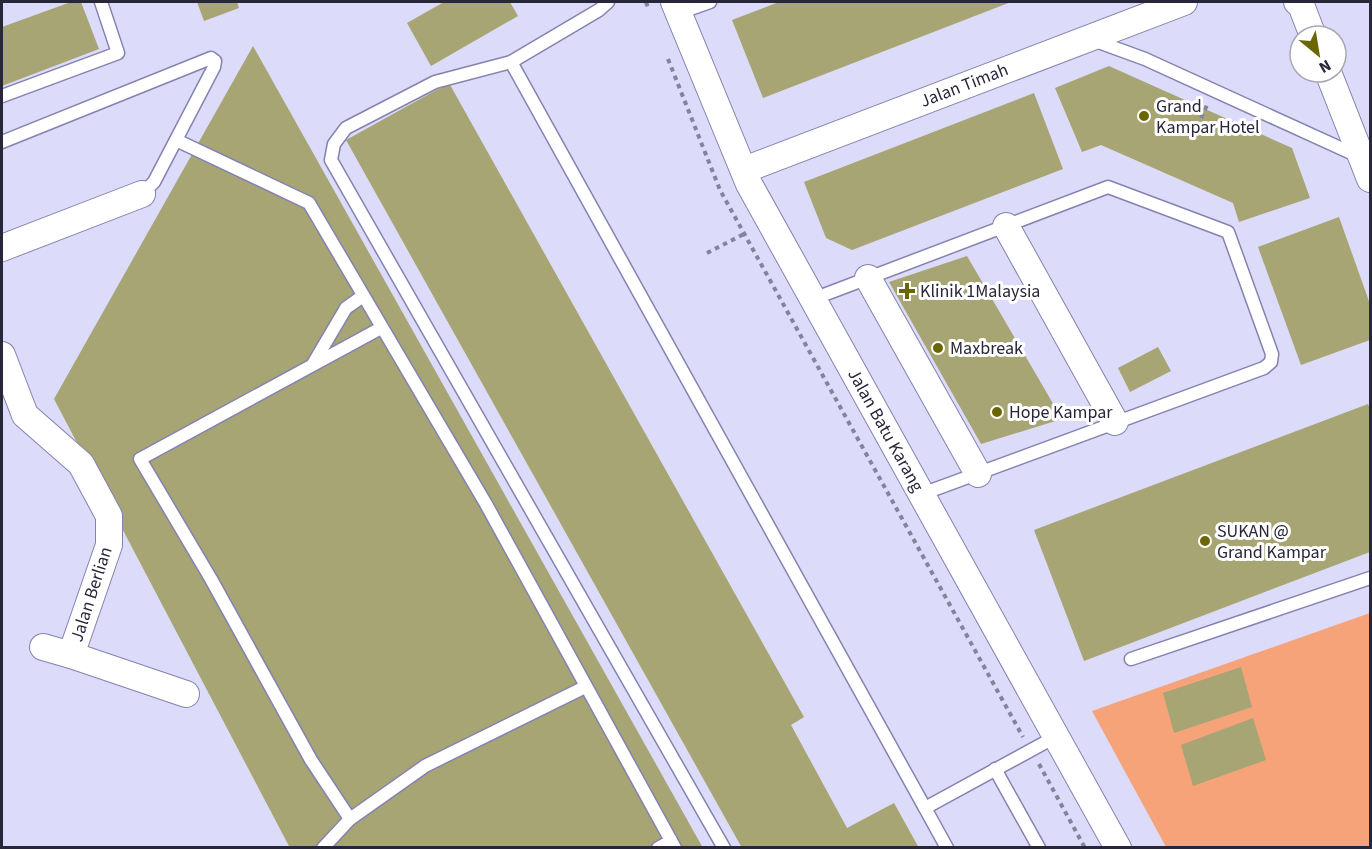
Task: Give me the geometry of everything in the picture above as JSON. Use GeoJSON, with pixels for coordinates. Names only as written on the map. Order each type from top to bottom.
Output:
{"type":"FeatureCollection","features":[{"type":"Feature","properties":{"kind":"street","name":"Jalan Timah"},"geometry":{"type":"LineString","coordinates":[[744,170],[1184,2]]}},
{"type":"Feature","properties":{"kind":"street"},"geometry":{"type":"LineString","coordinates":[[1297,2],[1301,5],[1308,24]]}},
{"type":"Feature","properties":{"kind":"street","name":"Jalan Batu Karang"},"geometry":{"type":"LineString","coordinates":[[677,7],[749,184],[1118,848]]}},
{"type":"Feature","properties":{"kind":"street"},"geometry":{"type":"LineString","coordinates":[[1333,84],[1367,169]]}},
{"type":"Feature","properties":{"kind":"street"},"geometry":{"type":"LineString","coordinates":[[2,248],[142,194]]}},
{"type":"Feature","properties":{"kind":"street"},"geometry":{"type":"LineString","coordinates":[[1006,226],[1115,422]]}},
{"type":"Feature","properties":{"kind":"street"},"geometry":{"type":"LineString","coordinates":[[868,278],[978,474]]}},
{"type":"Feature","properties":{"kind":"street","name":"Jalan Berlian"},"geometry":{"type":"LineString","coordinates":[[3,361],[25,415],[81,464],[109,516],[110,545],[71,654]]}},
{"type":"Feature","properties":{"kind":"street"},"geometry":{"type":"LineString","coordinates":[[43,647],[71,654],[186,694]]}},
{"type":"Feature","properties":{"kind":"lane"},"geometry":{"type":"LineString","coordinates":[[2,96],[118,53],[101,2]]}},
{"type":"Feature","properties":{"kind":"lane"},"geometry":{"type":"LineString","coordinates":[[608,2],[599,10],[511,62],[435,82],[346,128],[334,144],[331,160],[724,848]]}},
{"type":"Feature","properties":{"kind":"lane"},"geometry":{"type":"LineString","coordinates":[[677,7],[710,2]]}},
{"type":"Feature","properties":{"kind":"lane"},"geometry":{"type":"LineString","coordinates":[[1086,38],[1145,59],[1367,169]]}},
{"type":"Feature","properties":{"kind":"lane"},"geometry":{"type":"LineString","coordinates":[[2,142],[211,58],[215,61],[214,67],[154,182],[142,194]]}},
{"type":"Feature","properties":{"kind":"lane"},"geometry":{"type":"LineString","coordinates":[[511,62],[947,848]]}},
{"type":"Feature","properties":{"kind":"lane"},"geometry":{"type":"LineString","coordinates":[[176,140],[309,202],[486,504],[673,844],[658,848]]}},
{"type":"Feature","properties":{"kind":"lane"},"geometry":{"type":"LineString","coordinates":[[813,299],[1108,188],[1228,232],[1272,354],[1271,362],[1263,368],[922,494]]}},
{"type":"Feature","properties":{"kind":"lane"},"geometry":{"type":"LineString","coordinates":[[312,365],[346,308],[363,296]]}},
{"type":"Feature","properties":{"kind":"lane"},"geometry":{"type":"LineString","coordinates":[[350,819],[311,760],[211,579],[140,459],[381,328]]}},
{"type":"Feature","properties":{"kind":"lane"},"geometry":{"type":"LineString","coordinates":[[1131,659],[1371,578]]}},
{"type":"Feature","properties":{"kind":"lane"},"geometry":{"type":"LineString","coordinates":[[323,848],[350,819],[425,766],[585,687]]}},
{"type":"Feature","properties":{"kind":"lane"},"geometry":{"type":"LineString","coordinates":[[925,808],[1057,736]]}},
{"type":"Feature","properties":{"kind":"lane"},"geometry":{"type":"LineString","coordinates":[[995,769],[1039,848]]}},
{"type":"Feature","properties":{"kind":"path"},"geometry":{"type":"LineString","coordinates":[[646,2],[650,13]]}},
{"type":"Feature","properties":{"kind":"path"},"geometry":{"type":"LineString","coordinates":[[668,57],[720,190],[1085,848]]}},
{"type":"Feature","properties":{"kind":"path"},"geometry":{"type":"LineString","coordinates":[[707,253],[744,234]]}},
{"type":"Feature","properties":{"kind":"shaded area"},"geometry":{"type":"Polygon","coordinates":[[[1370,613],[1370,847],[1166,847],[1092,711],[1370,613]]]}},
{"type":"Feature","properties":{"kind":"building"},"geometry":{"type":"Polygon","coordinates":[[[71,2],[81,2],[99,49],[2,86],[2,27],[71,2]]]}},
{"type":"Feature","properties":{"kind":"building"},"geometry":{"type":"Polygon","coordinates":[[[197,2],[237,2],[239,8],[204,21],[197,2]]]}},
{"type":"Feature","properties":{"kind":"building"},"geometry":{"type":"Polygon","coordinates":[[[444,2],[510,2],[518,16],[431,66],[407,23],[444,2]]]}},
{"type":"Feature","properties":{"kind":"building"},"geometry":{"type":"Polygon","coordinates":[[[779,2],[1011,2],[763,98],[732,20],[779,2]]]}},
{"type":"Feature","properties":{"kind":"building"},"geometry":{"type":"Polygon","coordinates":[[[253,46],[703,848],[290,848],[54,399],[253,46]]]}},
{"type":"Feature","properties":{"kind":"building","name":"Grand Kampar Hotel"},"geometry":{"type":"Polygon","coordinates":[[[1109,66],[1292,148],[1310,198],[1239,222],[1233,203],[1101,145],[1082,152],[1055,88],[1109,66]]]}},
{"type":"Feature","properties":{"kind":"building"},"geometry":{"type":"Polygon","coordinates":[[[449,83],[804,717],[791,725],[847,828],[894,803],[919,848],[742,848],[346,140],[449,83]]]}},
{"type":"Feature","properties":{"kind":"building"},"geometry":{"type":"Polygon","coordinates":[[[1034,93],[1063,169],[852,250],[826,238],[804,182],[1034,93]]]}},
{"type":"Feature","properties":{"kind":"building"},"geometry":{"type":"Polygon","coordinates":[[[1339,217],[1370,304],[1370,340],[1301,365],[1258,247],[1339,217]]]}},
{"type":"Feature","properties":{"kind":"building"},"geometry":{"type":"Polygon","coordinates":[[[967,256],[1062,419],[981,444],[889,282],[967,256]]]}},
{"type":"Feature","properties":{"kind":"building"},"geometry":{"type":"Polygon","coordinates":[[[1158,347],[1171,371],[1130,392],[1118,368],[1158,347]]]}},
{"type":"Feature","properties":{"kind":"building","name":"SUKAN @ Grand Kampar"},"geometry":{"type":"Polygon","coordinates":[[[1368,404],[1370,409],[1370,552],[1084,661],[1034,530],[1368,404]]]}},
{"type":"Feature","properties":{"kind":"building"},"geometry":{"type":"Polygon","coordinates":[[[1241,667],[1252,707],[1174,733],[1163,693],[1241,667]]]}},
{"type":"Feature","properties":{"kind":"building"},"geometry":{"type":"Polygon","coordinates":[[[1253,718],[1266,760],[1193,786],[1181,745],[1253,718]]]}},
{"type":"Feature","properties":{"kind":"place","name":"Grand Kampar Hotel"},"geometry":{"type":"Point","coordinates":[1144,116]}},
{"type":"Feature","properties":{"kind":"place","name":"Klinik 1Malaysia"},"geometry":{"type":"Point","coordinates":[907,291]}},
{"type":"Feature","properties":{"kind":"place","name":"Maxbreak"},"geometry":{"type":"Point","coordinates":[938,348]}},
{"type":"Feature","properties":{"kind":"place","name":"Hope Kampar"},"geometry":{"type":"Point","coordinates":[997,412]}},
{"type":"Feature","properties":{"kind":"place","name":"SUKAN @ Grand Kampar"},"geometry":{"type":"Point","coordinates":[1205,541]}}]}
